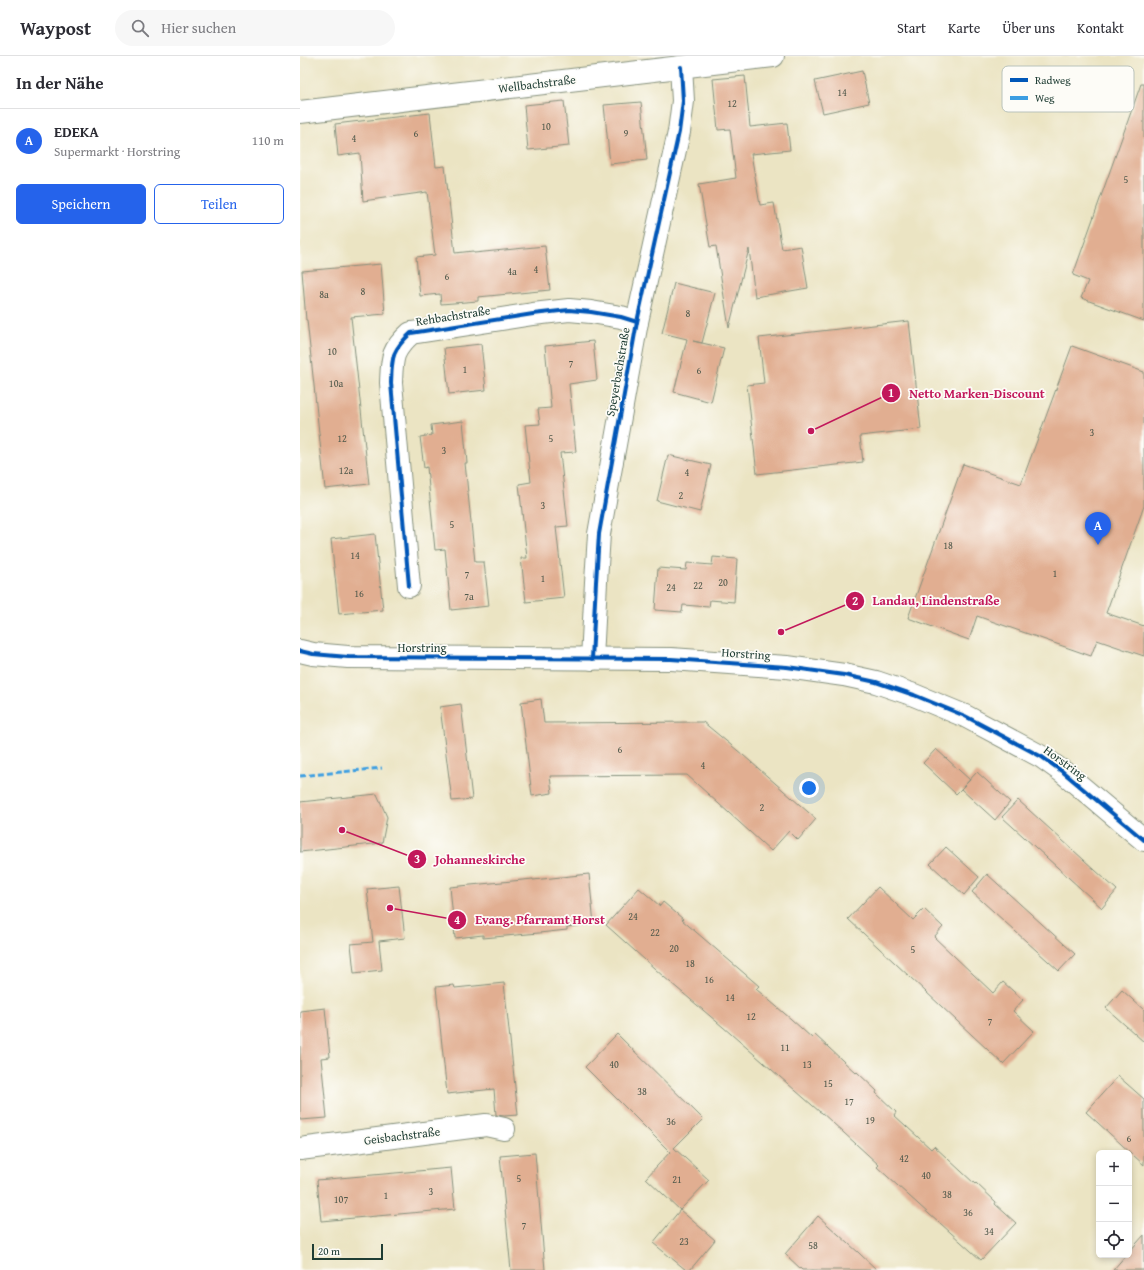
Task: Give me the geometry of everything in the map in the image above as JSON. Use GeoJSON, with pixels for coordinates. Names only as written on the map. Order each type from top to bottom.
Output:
{"type":"FeatureCollection","features":[{"type":"Feature","properties":{"kind":"street","name":"Wellbachstraße"},"geometry":{"type":"LineString","coordinates":[[300,112],[681,67],[715,60],[773,56]]}},
{"type":"Feature","properties":{"kind":"street","name":"Speyerbachstraße"},"geometry":{"type":"LineString","coordinates":[[592,659],[599,534],[637,322],[680,132],[683,101],[681,67]]}},
{"type":"Feature","properties":{"kind":"street","name":"Rehbachstraße"},"geometry":{"type":"LineString","coordinates":[[410,586],[391,383],[392,358],[401,343],[411,333],[568,310],[621,317],[637,322]]}},
{"type":"Feature","properties":{"kind":"street","name":"Horstring"},"geometry":{"type":"LineString","coordinates":[[304,655],[348,657],[671,659],[763,665],[824,672],[876,682],[914,695],[965,716],[1042,757],[1063,772],[1144,840]]}},
{"type":"Feature","properties":{"kind":"street","name":"Geisbachstraße"},"geometry":{"type":"LineString","coordinates":[[300,1149],[486,1125],[504,1129]]}},
{"type":"Feature","properties":{"kind":"building"},"geometry":{"type":"Polygon","coordinates":[[[862,71],[869,103],[823,113],[815,81],[862,71]]]}},
{"type":"Feature","properties":{"kind":"building"},"geometry":{"type":"Polygon","coordinates":[[[745,76],[750,127],[787,123],[790,150],[751,154],[760,205],[774,203],[782,249],[801,246],[808,288],[755,297],[749,249],[729,328],[716,246],[710,247],[699,184],[736,178],[730,129],[718,130],[713,79],[745,76]]]}},
{"type":"Feature","properties":{"kind":"building"},"geometry":{"type":"Polygon","coordinates":[[[1141,84],[1144,84],[1144,321],[1081,298],[1088,281],[1073,275],[1131,112],[1134,112],[1134,104],[1141,84]]]}},
{"type":"Feature","properties":{"kind":"building"},"geometry":{"type":"Polygon","coordinates":[[[564,101],[569,146],[528,150],[524,105],[564,101]]]}},
{"type":"Feature","properties":{"kind":"building"},"geometry":{"type":"Polygon","coordinates":[[[641,102],[647,160],[610,164],[604,105],[641,102]]]}},
{"type":"Feature","properties":{"kind":"building"},"geometry":{"type":"Polygon","coordinates":[[[430,113],[436,167],[445,166],[455,253],[473,251],[474,253],[545,246],[550,290],[478,297],[478,301],[441,304],[440,294],[420,296],[416,257],[435,255],[427,192],[363,201],[360,153],[338,156],[335,124],[430,113]]]}},
{"type":"Feature","properties":{"kind":"building"},"geometry":{"type":"Polygon","coordinates":[[[381,264],[385,314],[351,317],[369,484],[325,489],[302,271],[381,264]]]}},
{"type":"Feature","properties":{"kind":"building"},"geometry":{"type":"Polygon","coordinates":[[[674,283],[715,293],[702,343],[693,341],[724,348],[711,402],[674,392],[687,339],[662,333],[674,283]]]}},
{"type":"Feature","properties":{"kind":"building"},"geometry":{"type":"Polygon","coordinates":[[[909,321],[921,429],[860,436],[863,462],[757,474],[747,385],[764,383],[759,338],[909,321]]]}},
{"type":"Feature","properties":{"kind":"building"},"geometry":{"type":"Polygon","coordinates":[[[593,341],[597,380],[569,384],[576,452],[560,453],[568,526],[556,527],[564,598],[526,602],[521,558],[527,558],[519,484],[531,482],[525,425],[540,424],[538,409],[551,408],[545,346],[593,341]]]}},
{"type":"Feature","properties":{"kind":"building"},"geometry":{"type":"Polygon","coordinates":[[[481,344],[486,390],[449,394],[444,348],[481,344]]]}},
{"type":"Feature","properties":{"kind":"building"},"geometry":{"type":"Polygon","coordinates":[[[1072,346],[1144,372],[1144,506],[1106,613],[1144,626],[1144,656],[1097,640],[1091,656],[977,616],[969,640],[908,618],[963,464],[1021,484],[1072,346]]]}},
{"type":"Feature","properties":{"kind":"building"},"geometry":{"type":"Polygon","coordinates":[[[463,421],[467,463],[465,463],[475,562],[484,562],[489,606],[451,610],[445,549],[435,550],[427,467],[424,468],[420,437],[432,435],[431,425],[463,421]]]}},
{"type":"Feature","properties":{"kind":"building"},"geometry":{"type":"Polygon","coordinates":[[[668,455],[711,465],[700,512],[657,501],[668,455]]]}},
{"type":"Feature","properties":{"kind":"building"},"geometry":{"type":"Polygon","coordinates":[[[375,534],[383,610],[339,614],[331,539],[375,534]]]}},
{"type":"Feature","properties":{"kind":"building"},"geometry":{"type":"Polygon","coordinates":[[[713,557],[737,559],[734,602],[710,600],[709,607],[683,605],[682,612],[655,610],[658,568],[686,570],[687,563],[712,565],[713,557]]]}},
{"type":"Feature","properties":{"kind":"building"},"geometry":{"type":"Polygon","coordinates":[[[541,699],[544,723],[703,722],[816,819],[798,840],[789,831],[771,851],[687,775],[550,776],[552,793],[532,796],[521,702],[541,699]]]}},
{"type":"Feature","properties":{"kind":"building"},"geometry":{"type":"Polygon","coordinates":[[[461,704],[472,799],[452,801],[440,707],[461,704]]]}},
{"type":"Feature","properties":{"kind":"building"},"geometry":{"type":"Polygon","coordinates":[[[936,749],[970,780],[956,794],[923,763],[936,749]]]}},
{"type":"Feature","properties":{"kind":"building"},"geometry":{"type":"Polygon","coordinates":[[[977,772],[1010,802],[995,820],[961,789],[977,772]]]}},
{"type":"Feature","properties":{"kind":"building"},"geometry":{"type":"Polygon","coordinates":[[[377,794],[387,817],[382,843],[300,852],[300,802],[377,794]]]}},
{"type":"Feature","properties":{"kind":"building"},"geometry":{"type":"Polygon","coordinates":[[[1018,800],[1117,890],[1102,908],[1002,817],[1018,800]]]}},
{"type":"Feature","properties":{"kind":"building"},"geometry":{"type":"Polygon","coordinates":[[[946,847],[979,877],[964,895],[930,864],[946,847]]]}},
{"type":"Feature","properties":{"kind":"building"},"geometry":{"type":"Polygon","coordinates":[[[589,874],[594,924],[567,927],[567,930],[539,933],[483,938],[483,935],[455,938],[450,887],[589,874]]]}},
{"type":"Feature","properties":{"kind":"building"},"geometry":{"type":"Polygon","coordinates":[[[987,874],[1075,954],[1059,971],[972,892],[987,874]]]}},
{"type":"Feature","properties":{"kind":"building"},"geometry":{"type":"Polygon","coordinates":[[[399,886],[405,938],[379,941],[382,970],[354,973],[351,944],[373,942],[367,889],[399,886]]]}},
{"type":"Feature","properties":{"kind":"building"},"geometry":{"type":"Polygon","coordinates":[[[878,887],[913,920],[924,909],[943,927],[934,937],[993,993],[1003,982],[1023,1000],[1013,1011],[1034,1031],[1003,1064],[848,919],[878,887]]]}},
{"type":"Feature","properties":{"kind":"building"},"geometry":{"type":"Polygon","coordinates":[[[639,888],[660,906],[663,902],[759,986],[756,989],[812,1038],[815,1035],[856,1073],[857,1072],[896,1112],[894,1115],[931,1149],[934,1146],[975,1184],[976,1183],[996,1202],[995,1204],[1016,1223],[981,1260],[877,1167],[879,1165],[821,1112],[606,925],[639,888]]]}},
{"type":"Feature","properties":{"kind":"building"},"geometry":{"type":"Polygon","coordinates":[[[504,983],[518,1115],[504,1116],[496,1115],[494,1089],[447,1094],[436,987],[454,985],[455,988],[504,983]]]}},
{"type":"Feature","properties":{"kind":"building"},"geometry":{"type":"Polygon","coordinates":[[[1122,990],[1144,1010],[1144,1042],[1106,1008],[1122,990]]]}},
{"type":"Feature","properties":{"kind":"building"},"geometry":{"type":"Polygon","coordinates":[[[325,1008],[330,1057],[321,1058],[327,1118],[300,1120],[300,1011],[325,1008]]]}},
{"type":"Feature","properties":{"kind":"building"},"geometry":{"type":"Polygon","coordinates":[[[617,1034],[703,1119],[674,1148],[709,1180],[680,1210],[646,1178],[670,1152],[585,1067],[617,1034]]]}},
{"type":"Feature","properties":{"kind":"building"},"geometry":{"type":"Polygon","coordinates":[[[1118,1076],[1144,1099],[1144,1165],[1132,1154],[1132,1150],[1128,1150],[1086,1112],[1118,1076]]]}},
{"type":"Feature","properties":{"kind":"building"},"geometry":{"type":"Polygon","coordinates":[[[535,1153],[545,1270],[511,1270],[500,1156],[535,1153]]]}},
{"type":"Feature","properties":{"kind":"building"},"geometry":{"type":"Polygon","coordinates":[[[451,1168],[455,1209],[321,1221],[317,1180],[451,1168]]]}},
{"type":"Feature","properties":{"kind":"building"},"geometry":{"type":"Polygon","coordinates":[[[680,1210],[715,1240],[690,1270],[686,1270],[653,1243],[680,1210]]]}},
{"type":"Feature","properties":{"kind":"building"},"geometry":{"type":"Polygon","coordinates":[[[818,1216],[877,1270],[802,1270],[785,1254],[818,1216]]]}},
{"type":"Feature","properties":{"kind":"building"},"geometry":{"type":"Polygon","coordinates":[[[1144,1235],[1144,1270],[1113,1270],[1123,1258],[1132,1258],[1132,1249],[1144,1235]]]}},
{"type":"Feature","properties":{"kind":"marked path"},"geometry":{"type":"LineString","coordinates":[[300,776],[382,768]]}},
{"type":"Feature","properties":{"kind":"cycle path"},"geometry":{"type":"LineString","coordinates":[[592,659],[599,534],[637,322],[679,132],[683,101],[681,67]]}},
{"type":"Feature","properties":{"kind":"cycle path"},"geometry":{"type":"LineString","coordinates":[[409,586],[391,383],[392,361],[396,350],[404,339],[411,333],[533,314],[569,310],[621,317],[637,322]]}},
{"type":"Feature","properties":{"kind":"cycle path"},"geometry":{"type":"LineString","coordinates":[[300,651],[313,654],[348,657],[671,659],[787,667],[844,675],[876,682],[914,695],[965,716],[1042,757],[1063,772],[1144,840]]}},
{"type":"Feature","properties":{"kind":"place","name":"Netto Marken-Discount"},"geometry":{"type":"Point","coordinates":[811,431]}},
{"type":"Feature","properties":{"kind":"place","name":"EDEKA"},"geometry":{"type":"Point","coordinates":[1098,545]}},
{"type":"Feature","properties":{"kind":"place","name":"Landau, Lindenstraße"},"geometry":{"type":"Point","coordinates":[781,632]}},
{"type":"Feature","properties":{"kind":"place","name":"Johanneskirche"},"geometry":{"type":"Point","coordinates":[342,830]}},
{"type":"Feature","properties":{"kind":"place","name":"Evang. Pfarramt Horst"},"geometry":{"type":"Point","coordinates":[390,908]}}]}
